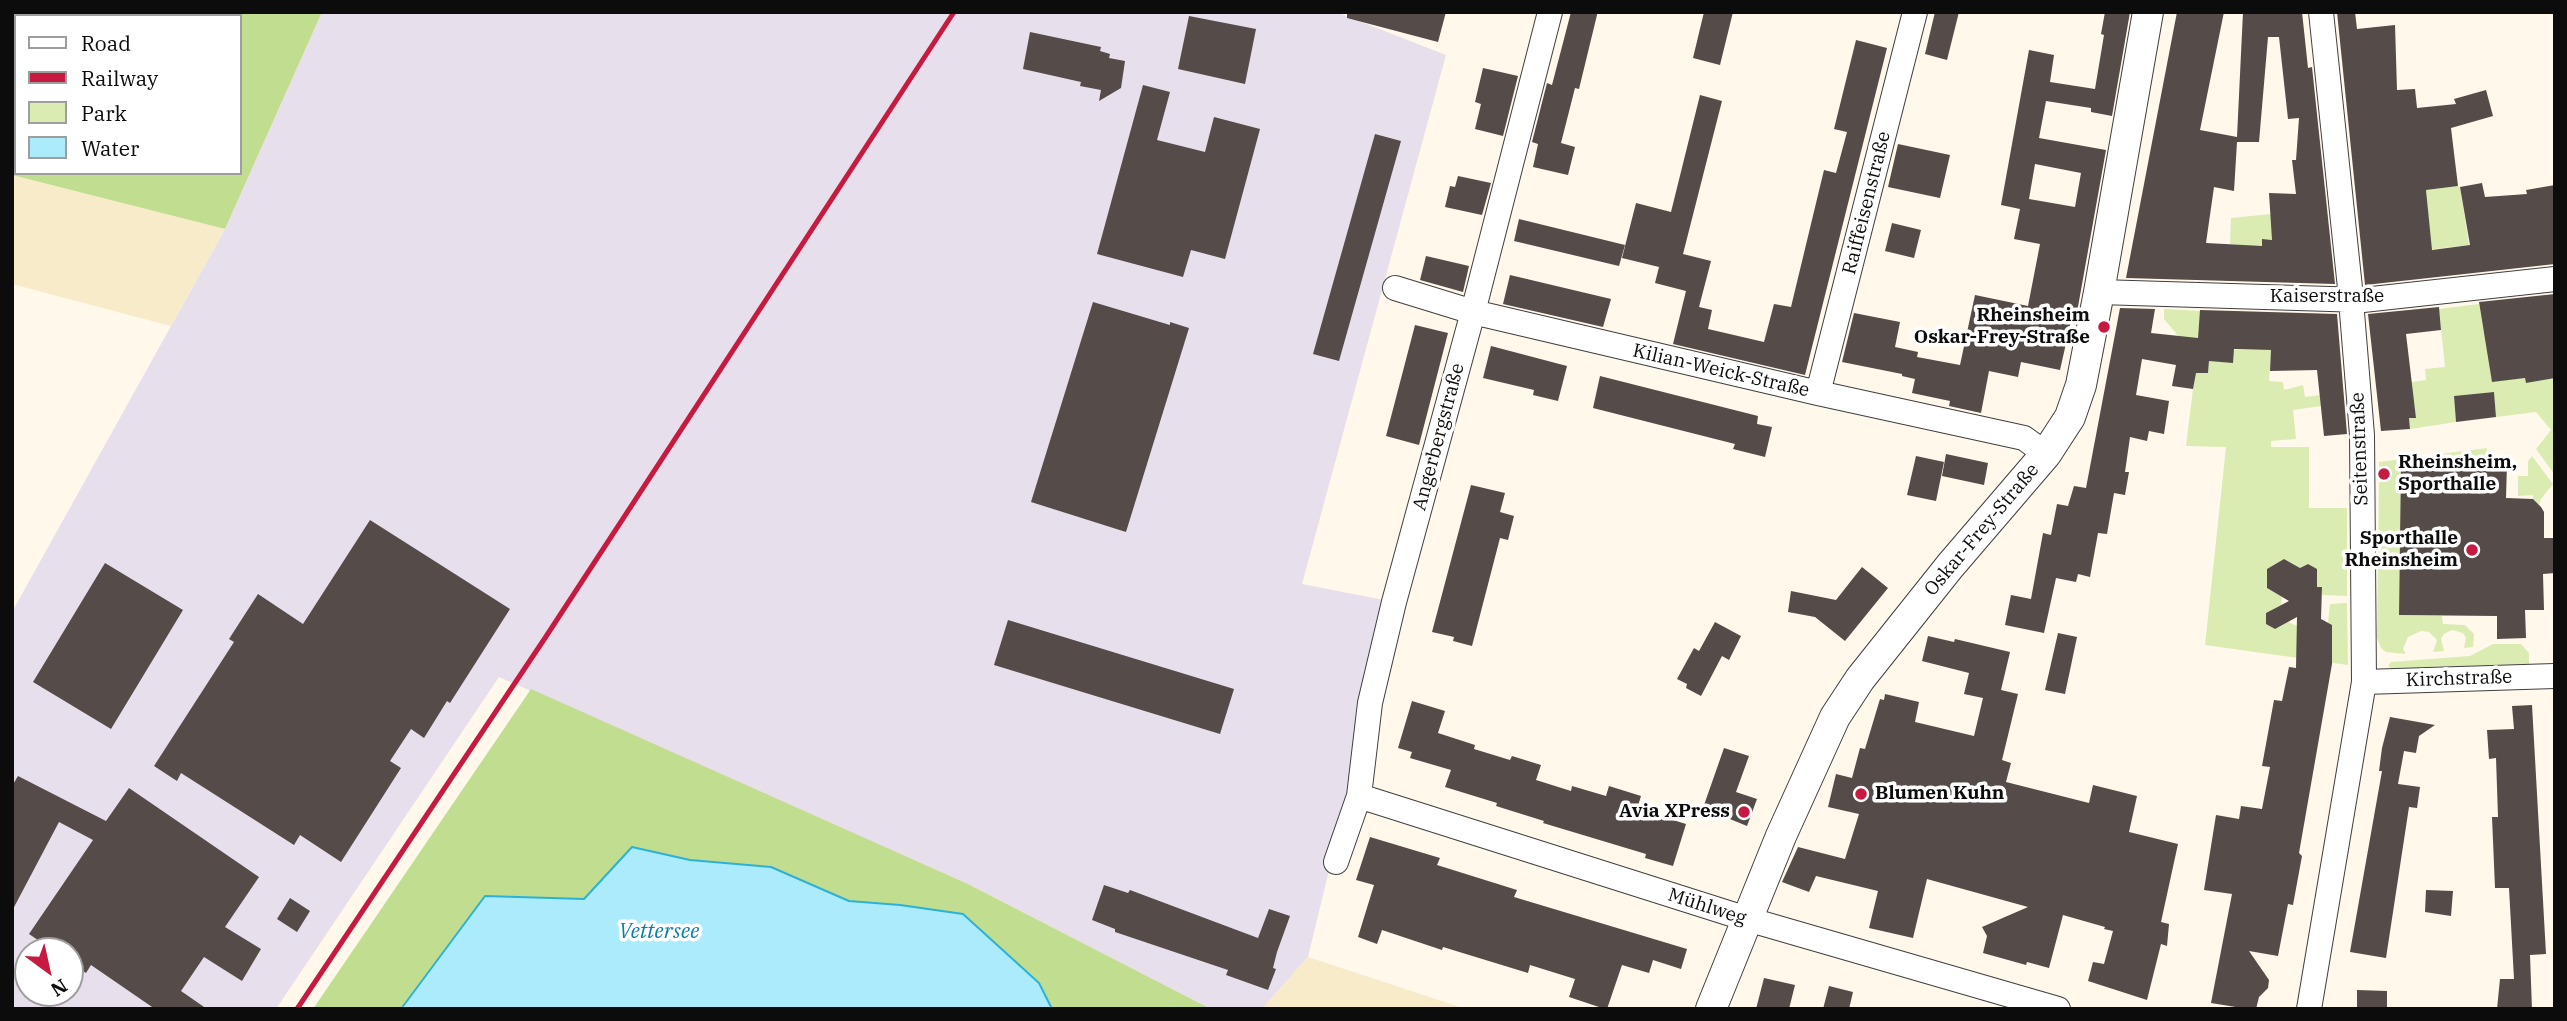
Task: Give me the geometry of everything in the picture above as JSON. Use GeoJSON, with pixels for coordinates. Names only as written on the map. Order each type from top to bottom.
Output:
{"type":"FeatureCollection","features":[{"type":"Feature","properties":{"kind":"street","name":"Angerbergstraße"},"geometry":{"type":"LineString","coordinates":[[1336,862],[1359,796],[1370,703],[1394,602],[1473,312],[1550,12]]}},
{"type":"Feature","properties":{"kind":"street","name":"Raiffeisenstraße"},"geometry":{"type":"LineString","coordinates":[[1818,393],[1915,12]]}},
{"type":"Feature","properties":{"kind":"street","name":"Oskar-Frey-Straße"},"geometry":{"type":"LineString","coordinates":[[1711,1009],[1796,801],[1835,718],[1860,679],[1950,566],[2046,454],[2070,417],[2081,386],[2148,12]]}},
{"type":"Feature","properties":{"kind":"street","name":"Seitenstraße"},"geometry":{"type":"LineString","coordinates":[[2309,1009],[2364,682],[2362,435],[2351,300],[2320,12]]}},
{"type":"Feature","properties":{"kind":"street","name":"Kaiserstraße"},"geometry":{"type":"LineString","coordinates":[[2099,292],[2351,300],[2555,279]]}},
{"type":"Feature","properties":{"kind":"street","name":"Kilian-Weick-Straße"},"geometry":{"type":"LineString","coordinates":[[1395,288],[1473,312],[2024,439],[2046,454]]}},
{"type":"Feature","properties":{"kind":"street","name":"Kirchstraße"},"geometry":{"type":"LineString","coordinates":[[2364,682],[2555,676]]}},
{"type":"Feature","properties":{"kind":"street","name":"Mühlweg"},"geometry":{"type":"LineString","coordinates":[[1359,796],[1747,919],[2059,1009]]}},
{"type":"Feature","properties":{"kind":"shaded area"},"geometry":{"type":"Polygon","coordinates":[[[322,12],[1336,12],[1446,55],[1302,584],[1394,602],[1308,957],[1262,1009],[1211,1009],[968,884],[499,677],[276,1009],[12,1009],[12,612],[225,229],[322,12]]]}},
{"type":"Feature","properties":{"kind":"shaded area"},"geometry":{"type":"Polygon","coordinates":[[[12,175],[225,229],[171,326],[12,284],[12,175]]]}},
{"type":"Feature","properties":{"kind":"shaded area"},"geometry":{"type":"Polygon","coordinates":[[[1308,957],[1466,1009],[1262,1009],[1308,957]]]}},
{"type":"Feature","properties":{"kind":"green space"},"geometry":{"type":"Polygon","coordinates":[[[12,12],[322,12],[225,229],[12,175],[12,12]]]}},
{"type":"Feature","properties":{"kind":"green space"},"geometry":{"type":"Polygon","coordinates":[[[2460,187],[2469,245],[2374,256],[2430,236],[2426,190],[2460,187]]]}},
{"type":"Feature","properties":{"kind":"green space"},"geometry":{"type":"Polygon","coordinates":[[[2271,214],[2273,240],[2263,239],[2262,247],[2230,244],[2231,218],[2271,214]]]}},
{"type":"Feature","properties":{"kind":"green space"},"geometry":{"type":"Polygon","coordinates":[[[2479,304],[2484,333],[2506,331],[2488,354],[2492,381],[2525,378],[2526,383],[2555,378],[2555,475],[2536,449],[2551,430],[2536,412],[2496,417],[2494,392],[2454,396],[2456,422],[2410,429],[2409,418],[2416,417],[2414,401],[2405,383],[2426,380],[2425,369],[2445,367],[2439,309],[2479,304]]]}},
{"type":"Feature","properties":{"kind":"green space"},"geometry":{"type":"Polygon","coordinates":[[[2164,309],[2200,311],[2198,340],[2180,338],[2164,319],[2164,309]]]}},
{"type":"Feature","properties":{"kind":"green space"},"geometry":{"type":"Polygon","coordinates":[[[2234,350],[2271,350],[2294,356],[2271,356],[2269,381],[2283,382],[2284,390],[2303,385],[2305,397],[2320,395],[2321,406],[2293,410],[2296,439],[2271,441],[2271,447],[2309,447],[2309,508],[2347,508],[2347,596],[2322,595],[2322,588],[2317,587],[2316,569],[2308,564],[2300,568],[2284,559],[2267,569],[2267,588],[2282,597],[2281,605],[2266,613],[2266,624],[2275,629],[2288,622],[2297,626],[2297,642],[2315,653],[2332,643],[2332,626],[2328,623],[2330,604],[2347,603],[2348,665],[2205,645],[2226,447],[2186,446],[2195,373],[2208,373],[2209,361],[2234,350]]]}},
{"type":"Feature","properties":{"kind":"green space"},"geometry":{"type":"Polygon","coordinates":[[[2487,448],[2486,464],[2401,463],[2399,615],[2442,616],[2443,624],[2465,625],[2474,634],[2473,647],[2464,648],[2466,638],[2463,633],[2452,630],[2441,639],[2444,651],[2433,652],[2437,640],[2429,632],[2421,631],[2408,637],[2403,649],[2406,654],[2386,652],[2377,638],[2379,482],[2388,481],[2388,467],[2379,467],[2379,462],[2487,448]]]}},
{"type":"Feature","properties":{"kind":"green space"},"geometry":{"type":"Polygon","coordinates":[[[2532,456],[2553,484],[2539,505],[2533,495],[2518,496],[2518,476],[2528,476],[2528,461],[2532,456]]]}},
{"type":"Feature","properties":{"kind":"green space"},"geometry":{"type":"Polygon","coordinates":[[[2493,644],[2521,644],[2529,653],[2529,664],[2388,666],[2391,662],[2470,656],[2493,644]]]}},
{"type":"Feature","properties":{"kind":"green space"},"geometry":{"type":"Polygon","coordinates":[[[531,689],[968,884],[1211,1009],[1052,1009],[1039,982],[963,914],[849,901],[771,867],[690,860],[632,847],[584,899],[485,896],[401,1009],[313,1009],[531,689]]]}},
{"type":"Feature","properties":{"kind":"water","name":"Vettersee"},"geometry":{"type":"Polygon","coordinates":[[[632,847],[690,860],[771,867],[849,901],[963,914],[1039,983],[1052,1009],[401,1009],[485,896],[584,899],[632,847]]]}},
{"type":"Feature","properties":{"kind":"building"},"geometry":{"type":"Polygon","coordinates":[[[1347,12],[1446,12],[1438,42],[1347,18],[1347,12]]]}},
{"type":"Feature","properties":{"kind":"building"},"geometry":{"type":"Polygon","coordinates":[[[1571,12],[1597,12],[1597,15],[1579,89],[1575,88],[1561,143],[1575,147],[1568,175],[1533,167],[1538,144],[1532,142],[1547,83],[1552,85],[1571,12]]]}},
{"type":"Feature","properties":{"kind":"building"},"geometry":{"type":"Polygon","coordinates":[[[1704,12],[1733,12],[1720,65],[1693,58],[1704,12]]]}},
{"type":"Feature","properties":{"kind":"building"},"geometry":{"type":"Polygon","coordinates":[[[1935,12],[1959,12],[1947,60],[1925,54],[1935,12]]]}},
{"type":"Feature","properties":{"kind":"building"},"geometry":{"type":"Polygon","coordinates":[[[2105,12],[2130,12],[2112,116],[2091,112],[2091,108],[2046,101],[2039,138],[2106,150],[2076,318],[2072,317],[2060,370],[2021,362],[2018,377],[1989,371],[1981,413],[1949,406],[1950,401],[1912,393],[1915,379],[1902,374],[1842,362],[1854,313],[1900,322],[1895,347],[1918,352],[1917,357],[1960,365],[1975,295],[2028,306],[2040,244],[2014,239],[2020,209],[2001,205],[2029,50],[2054,55],[2050,82],[2095,89],[2104,35],[2101,34],[2105,12]],[[2035,164],[2029,199],[2075,207],[2081,173],[2035,164]]]}},
{"type":"Feature","properties":{"kind":"building"},"geometry":{"type":"Polygon","coordinates":[[[2177,12],[2224,12],[2200,130],[2237,137],[2243,12],[2302,12],[2308,68],[2312,67],[2335,284],[2126,278],[2177,12]],[[2268,37],[2259,142],[2237,142],[2234,191],[2214,187],[2206,243],[2262,246],[2262,239],[2272,240],[2269,193],[2296,194],[2292,160],[2296,160],[2299,118],[2288,119],[2279,37],[2268,37]]]}},
{"type":"Feature","properties":{"kind":"building"},"geometry":{"type":"Polygon","coordinates":[[[2337,12],[2355,12],[2357,29],[2395,25],[2397,90],[2415,89],[2417,108],[2456,104],[2454,99],[2486,90],[2493,116],[2451,128],[2458,186],[2426,190],[2432,250],[2470,245],[2460,187],[2482,183],[2485,197],[2527,194],[2526,190],[2555,185],[2555,264],[2365,285],[2337,12]]]}},
{"type":"Feature","properties":{"kind":"building"},"geometry":{"type":"Polygon","coordinates":[[[1189,16],[1256,29],[1245,84],[1178,69],[1189,16]]]}},
{"type":"Feature","properties":{"kind":"building"},"geometry":{"type":"Polygon","coordinates":[[[1030,32],[1101,47],[1100,51],[1110,54],[1109,58],[1125,61],[1121,88],[1099,101],[1101,90],[1080,86],[1081,82],[1023,69],[1030,32]]]}},
{"type":"Feature","properties":{"kind":"building"},"geometry":{"type":"Polygon","coordinates":[[[1856,40],[1887,48],[1805,375],[1673,344],[1686,291],[1655,283],[1659,267],[1622,258],[1636,203],[1671,212],[1700,95],[1722,101],[1683,254],[1711,261],[1699,307],[1712,310],[1708,329],[1764,342],[1774,304],[1791,307],[1824,170],[1836,173],[1847,132],[1834,129],[1856,40]]]}},
{"type":"Feature","properties":{"kind":"building"},"geometry":{"type":"Polygon","coordinates":[[[1483,68],[1518,76],[1503,136],[1475,129],[1481,104],[1475,102],[1483,68]]]}},
{"type":"Feature","properties":{"kind":"building"},"geometry":{"type":"Polygon","coordinates":[[[1143,85],[1170,92],[1157,140],[1205,152],[1214,117],[1260,129],[1225,259],[1191,250],[1183,277],[1097,254],[1143,85]]]}},
{"type":"Feature","properties":{"kind":"building"},"geometry":{"type":"Polygon","coordinates":[[[1375,134],[1401,141],[1339,361],[1313,354],[1375,134]]]}},
{"type":"Feature","properties":{"kind":"building"},"geometry":{"type":"Polygon","coordinates":[[[1898,144],[1950,155],[1940,198],[1888,187],[1898,144]]]}},
{"type":"Feature","properties":{"kind":"building"},"geometry":{"type":"Polygon","coordinates":[[[1458,176],[1491,183],[1482,215],[1445,207],[1450,186],[1455,187],[1458,176]]]}},
{"type":"Feature","properties":{"kind":"building"},"geometry":{"type":"Polygon","coordinates":[[[1519,219],[1625,245],[1619,266],[1514,241],[1519,219]]]}},
{"type":"Feature","properties":{"kind":"building"},"geometry":{"type":"Polygon","coordinates":[[[1892,223],[1921,230],[1914,258],[1885,251],[1892,223]]]}},
{"type":"Feature","properties":{"kind":"building"},"geometry":{"type":"Polygon","coordinates":[[[1426,256],[1469,266],[1463,292],[1420,280],[1426,256]]]}},
{"type":"Feature","properties":{"kind":"building"},"geometry":{"type":"Polygon","coordinates":[[[1510,275],[1611,299],[1603,327],[1503,304],[1510,275]]]}},
{"type":"Feature","properties":{"kind":"building"},"geometry":{"type":"Polygon","coordinates":[[[2555,294],[2555,378],[2526,383],[2525,378],[2492,382],[2479,302],[2555,294]]]}},
{"type":"Feature","properties":{"kind":"building"},"geometry":{"type":"Polygon","coordinates":[[[1093,302],[1189,328],[1126,532],[1031,502],[1093,302]]]}},
{"type":"Feature","properties":{"kind":"building"},"geometry":{"type":"Polygon","coordinates":[[[2439,307],[2441,330],[2406,334],[2416,418],[2409,418],[2410,429],[2381,431],[2368,314],[2439,307]]]}},
{"type":"Feature","properties":{"kind":"building"},"geometry":{"type":"Polygon","coordinates":[[[2120,308],[2155,309],[2151,333],[2198,338],[2200,310],[2337,314],[2347,434],[2324,436],[2317,370],[2270,371],[2271,350],[2234,349],[2233,363],[2209,361],[2208,373],[2196,373],[2193,389],[2172,386],[2176,365],[2142,359],[2136,395],[2169,401],[2164,434],[2149,431],[2147,441],[2130,437],[2125,495],[2114,493],[2107,534],[2098,533],[2090,577],[2078,574],[2076,582],[2056,578],[2044,633],[2005,625],[2011,595],[2031,599],[2043,533],[2051,535],[2057,504],[2068,506],[2074,486],[2086,488],[2120,308]]]}},
{"type":"Feature","properties":{"kind":"building"},"geometry":{"type":"Polygon","coordinates":[[[1415,325],[1448,333],[1419,445],[1386,436],[1415,325]]]}},
{"type":"Feature","properties":{"kind":"building"},"geometry":{"type":"Polygon","coordinates":[[[1491,346],[1567,366],[1558,401],[1533,395],[1534,390],[1483,378],[1491,346]]]}},
{"type":"Feature","properties":{"kind":"building"},"geometry":{"type":"Polygon","coordinates":[[[1600,376],[1758,416],[1757,424],[1772,427],[1765,457],[1733,449],[1735,444],[1593,408],[1600,376]]]}},
{"type":"Feature","properties":{"kind":"building"},"geometry":{"type":"Polygon","coordinates":[[[2494,392],[2496,417],[2456,422],[2454,396],[2494,392]]]}},
{"type":"Feature","properties":{"kind":"building"},"geometry":{"type":"Polygon","coordinates":[[[1946,454],[1988,463],[1984,485],[1942,476],[1946,454]]]}},
{"type":"Feature","properties":{"kind":"building"},"geometry":{"type":"Polygon","coordinates":[[[1916,456],[1944,462],[1936,501],[1907,495],[1916,456]]]}},
{"type":"Feature","properties":{"kind":"building","name":"Sporthalle Rheinsheim"},"geometry":{"type":"Polygon","coordinates":[[[2401,462],[2507,464],[2506,498],[2533,499],[2541,507],[2544,512],[2544,538],[2555,538],[2555,573],[2543,574],[2544,610],[2525,610],[2526,638],[2497,639],[2497,616],[2399,615],[2401,462]]]}},
{"type":"Feature","properties":{"kind":"building"},"geometry":{"type":"Polygon","coordinates":[[[1471,485],[1505,493],[1500,512],[1514,516],[1508,540],[1500,538],[1472,646],[1453,641],[1454,637],[1432,632],[1471,485]]]}},
{"type":"Feature","properties":{"kind":"building"},"geometry":{"type":"Polygon","coordinates":[[[370,520],[510,609],[450,703],[447,701],[424,738],[411,729],[390,761],[401,768],[341,862],[300,835],[294,845],[181,773],[177,781],[154,766],[234,642],[229,639],[258,594],[303,624],[370,520]]]}},
{"type":"Feature","properties":{"kind":"building"},"geometry":{"type":"Polygon","coordinates":[[[2284,559],[2300,568],[2308,564],[2317,569],[2317,587],[2322,587],[2321,619],[2332,625],[2332,664],[2299,853],[2302,856],[2293,905],[2288,904],[2278,956],[2249,951],[2269,980],[2268,988],[2259,997],[2256,1009],[2248,1009],[2211,1003],[2232,894],[2204,890],[2216,815],[2239,819],[2241,806],[2262,809],[2270,767],[2262,766],[2274,700],[2282,701],[2289,667],[2296,668],[2297,617],[2275,629],[2266,624],[2266,613],[2289,601],[2267,588],[2267,569],[2284,559]]]}},
{"type":"Feature","properties":{"kind":"building"},"geometry":{"type":"Polygon","coordinates":[[[105,563],[183,610],[111,729],[33,682],[105,563]]]}},
{"type":"Feature","properties":{"kind":"building"},"geometry":{"type":"Polygon","coordinates":[[[1862,567],[1888,588],[1845,641],[1815,617],[1788,612],[1791,591],[1836,600],[1862,567]]]}},
{"type":"Feature","properties":{"kind":"building"},"geometry":{"type":"Polygon","coordinates":[[[1008,620],[1234,689],[1220,734],[994,665],[1008,620]]]}},
{"type":"Feature","properties":{"kind":"building"},"geometry":{"type":"Polygon","coordinates":[[[1715,622],[1741,636],[1729,660],[1722,656],[1701,696],[1686,688],[1687,684],[1677,679],[1694,648],[1699,651],[1715,622]]]}},
{"type":"Feature","properties":{"kind":"building"},"geometry":{"type":"Polygon","coordinates":[[[2058,633],[2077,637],[2065,694],[2045,690],[2058,633]]]}},
{"type":"Feature","properties":{"kind":"building"},"geometry":{"type":"Polygon","coordinates":[[[1928,636],[1954,642],[1955,639],[2010,652],[2001,690],[2018,694],[2002,760],[2011,763],[2006,782],[2089,803],[2093,785],[2137,796],[2129,832],[2178,844],[2161,922],[2169,924],[2167,946],[2161,944],[2147,1000],[2088,981],[2093,962],[2104,964],[2113,931],[2104,929],[2105,927],[2063,915],[2049,968],[2027,962],[2026,965],[1983,953],[1987,936],[1982,927],[2028,907],[1927,879],[1913,938],[1869,928],[1878,891],[1816,876],[1809,892],[1782,882],[1798,847],[1845,859],[1859,814],[1828,807],[1836,774],[1852,778],[1860,748],[1865,749],[1880,699],[1884,700],[1885,694],[1919,702],[1915,722],[1974,736],[1983,698],[1964,694],[1969,673],[1922,661],[1928,636]]]}},
{"type":"Feature","properties":{"kind":"building"},"geometry":{"type":"Polygon","coordinates":[[[1412,701],[1445,711],[1438,733],[1475,745],[1474,749],[1510,760],[1512,756],[1541,765],[1536,780],[1571,791],[1572,786],[1606,796],[1609,786],[1641,796],[1637,809],[1686,824],[1673,866],[1645,858],[1646,854],[1543,823],[1544,821],[1496,806],[1497,803],[1445,787],[1451,770],[1410,758],[1412,752],[1398,748],[1412,701]]]}},
{"type":"Feature","properties":{"kind":"building"},"geometry":{"type":"Polygon","coordinates":[[[2532,705],[2546,954],[2530,955],[2532,1009],[2497,1009],[2500,979],[2514,979],[2509,888],[2495,888],[2492,817],[2498,817],[2496,758],[2489,759],[2487,730],[2514,729],[2512,706],[2532,705]]]}},
{"type":"Feature","properties":{"kind":"building"},"geometry":{"type":"Polygon","coordinates":[[[2390,717],[2435,725],[2419,736],[2416,753],[2404,751],[2398,784],[2420,787],[2417,808],[2409,807],[2386,958],[2350,952],[2382,771],[2379,771],[2382,748],[2390,717]]]}},
{"type":"Feature","properties":{"kind":"building"},"geometry":{"type":"Polygon","coordinates":[[[1724,748],[1749,756],[1736,792],[1757,799],[1747,826],[1703,808],[1724,748]]]}},
{"type":"Feature","properties":{"kind":"building"},"geometry":{"type":"Polygon","coordinates":[[[18,776],[106,821],[129,788],[259,877],[225,927],[261,949],[242,981],[204,957],[181,991],[207,1009],[155,1009],[91,965],[86,973],[84,972],[84,937],[33,937],[29,934],[93,840],[59,822],[12,911],[12,786],[18,776]]]}},
{"type":"Feature","properties":{"kind":"building"},"geometry":{"type":"Polygon","coordinates":[[[1370,837],[1440,858],[1437,865],[1517,890],[1514,897],[1687,949],[1681,969],[1653,960],[1649,973],[1622,965],[1605,1009],[1569,997],[1575,979],[1530,965],[1528,973],[1443,947],[1442,950],[1382,930],[1377,944],[1358,937],[1374,885],[1356,880],[1370,837]]]}},
{"type":"Feature","properties":{"kind":"building"},"geometry":{"type":"Polygon","coordinates":[[[1104,885],[1128,893],[1130,890],[1258,938],[1269,909],[1290,916],[1277,952],[1273,968],[1276,969],[1268,990],[1226,975],[1228,970],[1115,932],[1115,929],[1092,920],[1104,885]]]}},
{"type":"Feature","properties":{"kind":"building"},"geometry":{"type":"Polygon","coordinates":[[[2426,890],[2453,891],[2451,916],[2425,912],[2426,890]]]}},
{"type":"Feature","properties":{"kind":"building"},"geometry":{"type":"Polygon","coordinates":[[[290,898],[310,911],[297,932],[277,919],[290,898]]]}},
{"type":"Feature","properties":{"kind":"building"},"geometry":{"type":"Polygon","coordinates":[[[1764,978],[1795,985],[1789,1009],[1756,1009],[1764,978]]]}},
{"type":"Feature","properties":{"kind":"building"},"geometry":{"type":"Polygon","coordinates":[[[1829,986],[1853,992],[1849,1009],[1823,1009],[1829,986]]]}},
{"type":"Feature","properties":{"kind":"building"},"geometry":{"type":"Polygon","coordinates":[[[2357,990],[2387,991],[2387,1009],[2357,1009],[2357,990]]]}},
{"type":"Feature","properties":{"kind":"railway"},"geometry":{"type":"LineString","coordinates":[[297,1009],[545,638],[954,12]]}},
{"type":"Feature","properties":{"kind":"place","name":"Rheinsheim Oskar-Frey-Straße"},"geometry":{"type":"Point","coordinates":[2104,327]}},
{"type":"Feature","properties":{"kind":"place","name":"Rheinsheim, Sporthalle"},"geometry":{"type":"Point","coordinates":[2384,474]}},
{"type":"Feature","properties":{"kind":"place","name":"Sporthalle Rheinsheim"},"geometry":{"type":"Point","coordinates":[2472,550]}},
{"type":"Feature","properties":{"kind":"place","name":"Blumen Kuhn"},"geometry":{"type":"Point","coordinates":[1861,794]}},
{"type":"Feature","properties":{"kind":"place","name":"Avia XPress"},"geometry":{"type":"Point","coordinates":[1744,812]}}]}
